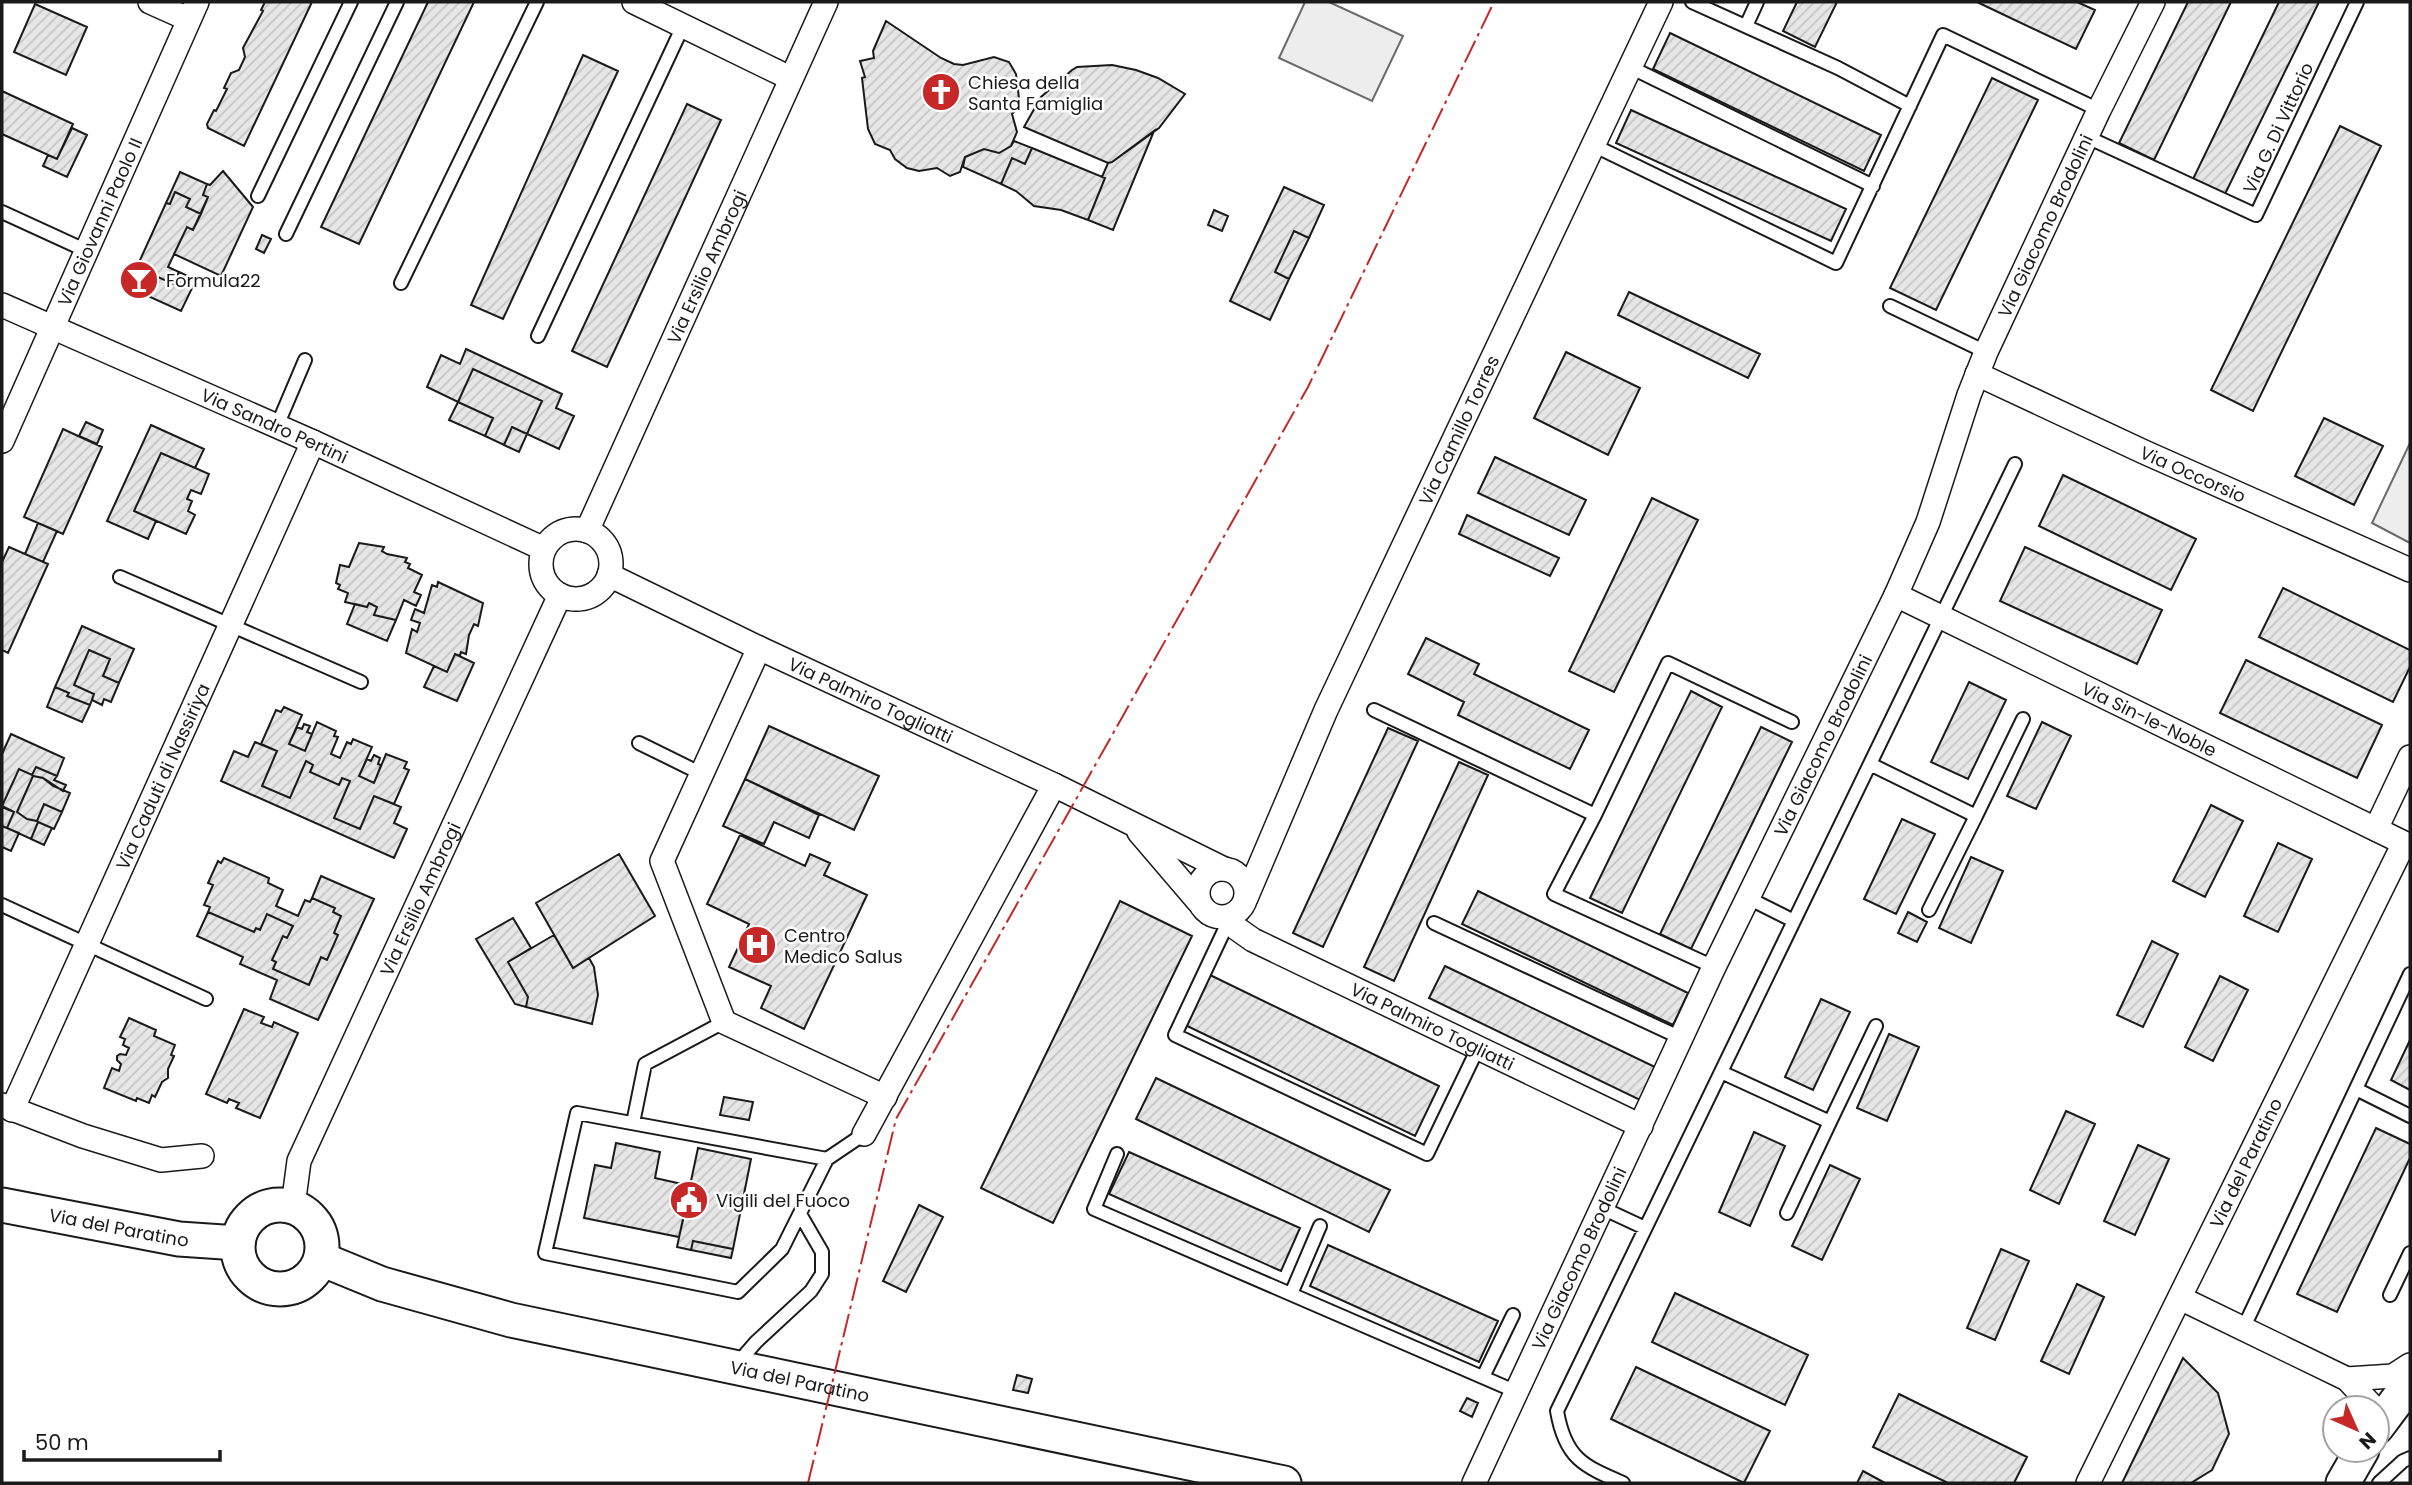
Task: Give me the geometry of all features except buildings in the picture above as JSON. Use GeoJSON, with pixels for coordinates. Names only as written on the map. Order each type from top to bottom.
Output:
{"type":"FeatureCollection","features":[{"type":"Feature","properties":{"kind":"main road","name":"Via del Paratino"},"geometry":{"type":"LineString","coordinates":[[2,1205],[179,1239],[239,1243]]}},
{"type":"Feature","properties":{"kind":"main road"},"geometry":{"type":"LineString","coordinates":[[274,1205],[293,1206],[302,1210],[318,1226],[322,1236],[321,1259],[317,1268],[302,1283],[293,1287],[272,1288],[263,1285],[247,1272],[239,1253],[239,1243],[244,1225],[257,1212],[274,1205]]}},
{"type":"Feature","properties":{"kind":"main road","name":"Via del Paratino"},"geometry":{"type":"LineString","coordinates":[[321,1259],[382,1284],[511,1320],[1284,1483]]}},
{"type":"Feature","properties":{"kind":"main road"},"geometry":{"type":"LineString","coordinates":[[2391,1408],[2410,1383]]}},
{"type":"Feature","properties":{"kind":"main road"},"geometry":{"type":"LineString","coordinates":[[2343,1483],[2354,1464]]}},
{"type":"Feature","properties":{"kind":"street"},"geometry":{"type":"LineString","coordinates":[[150,2],[193,10]]}},
{"type":"Feature","properties":{"kind":"street"},"geometry":{"type":"LineString","coordinates":[[634,2],[673,15],[790,78]]}},
{"type":"Feature","properties":{"kind":"street","name":"Via Ersilio Ambrogi"},"geometry":{"type":"LineString","coordinates":[[587,531],[825,2]]}},
{"type":"Feature","properties":{"kind":"street","name":"Via Camillo Torres"},"geometry":{"type":"LineString","coordinates":[[1246,898],[1326,710],[1661,2]]}},
{"type":"Feature","properties":{"kind":"street","name":"Via Giacomo Brodolini"},"geometry":{"type":"LineString","coordinates":[[1474,1483],[1714,967],[1896,595],[1928,522],[1969,394],[1986,352],[2099,110],[2153,2]]}},
{"type":"Feature","properties":{"kind":"street","name":"Via Giovanni Paolo II"},"geometry":{"type":"LineString","coordinates":[[2,441],[193,10]]}},
{"type":"Feature","properties":{"kind":"street","name":"Via Sandro Pertini"},"geometry":{"type":"LineString","coordinates":[[2,305],[313,442],[544,549]]}},
{"type":"Feature","properties":{"kind":"street","name":"Via Occorsio"},"geometry":{"type":"LineString","coordinates":[[1978,374],[2157,458],[2410,570]]}},
{"type":"Feature","properties":{"kind":"street","name":"Via Caduti di Nassiriya"},"geometry":{"type":"LineString","coordinates":[[7,1107],[87,944],[313,442]]}},
{"type":"Feature","properties":{"kind":"street"},"geometry":{"type":"LineString","coordinates":[[577,529],[587,531],[596,536],[609,553],[609,575],[594,593],[571,599],[551,589],[545,580],[541,559],[544,549],[558,534],[577,529]]}},
{"type":"Feature","properties":{"kind":"street","name":"Via Palmiro Togliatti"},"geometry":{"type":"LineString","coordinates":[[609,575],[1229,870]]}},
{"type":"Feature","properties":{"kind":"street","name":"Via Ersilio Ambrogi"},"geometry":{"type":"LineString","coordinates":[[293,1206],[299,1161],[560,595]]}},
{"type":"Feature","properties":{"kind":"street","name":"Via Sin-le-Noble"},"geometry":{"type":"LineString","coordinates":[[1896,595],[2404,843]]}},
{"type":"Feature","properties":{"kind":"street"},"geometry":{"type":"LineString","coordinates":[[759,648],[662,861],[724,1022],[885,1097]]}},
{"type":"Feature","properties":{"kind":"street"},"geometry":{"type":"LineString","coordinates":[[2376,829],[2410,757]]}},
{"type":"Feature","properties":{"kind":"street"},"geometry":{"type":"LineString","coordinates":[[864,1134],[1054,785]]}},
{"type":"Feature","properties":{"kind":"street","name":"Via Palmiro Togliatti"},"geometry":{"type":"LineString","coordinates":[[1132,825],[1198,901]]}},
{"type":"Feature","properties":{"kind":"street","name":"Via del Paratino"},"geometry":{"type":"LineString","coordinates":[[2088,1483],[2404,843]]}},
{"type":"Feature","properties":{"kind":"street"},"geometry":{"type":"LineString","coordinates":[[1229,870],[1243,881],[1246,898],[1244,905],[1231,916],[1216,917],[1202,908],[1198,901],[1198,885],[1202,878],[1216,869],[1229,870],[1262,860]]}},
{"type":"Feature","properties":{"kind":"street","name":"Via Palmiro Togliatti"},"geometry":{"type":"LineString","coordinates":[[1231,916],[1236,928],[1253,940],[1641,1126]]}},
{"type":"Feature","properties":{"kind":"street"},"geometry":{"type":"LineString","coordinates":[[7,1107],[161,1160],[202,1156]]}},
{"type":"Feature","properties":{"kind":"street"},"geometry":{"type":"LineString","coordinates":[[2180,1298],[2347,1379],[2361,1394]]}},
{"type":"Feature","properties":{"kind":"street"},"geometry":{"type":"LineString","coordinates":[[2347,1379],[2393,1376],[2410,1365]]}},
{"type":"Feature","properties":{"kind":"lane"},"geometry":{"type":"LineString","coordinates":[[258,196],[351,2]]}},
{"type":"Feature","properties":{"kind":"lane"},"geometry":{"type":"LineString","coordinates":[[286,234],[397,2]]}},
{"type":"Feature","properties":{"kind":"lane"},"geometry":{"type":"LineString","coordinates":[[401,283],[537,2]]}},
{"type":"Feature","properties":{"kind":"lane"},"geometry":{"type":"LineString","coordinates":[[1692,2],[1838,68],[1910,106]]}},
{"type":"Feature","properties":{"kind":"lane"},"geometry":{"type":"LineString","coordinates":[[1746,26],[1757,2]]}},
{"type":"Feature","properties":{"kind":"lane","name":"Via G. Di Vittorio"},"geometry":{"type":"LineString","coordinates":[[2087,137],[2256,215],[2357,2]]}},
{"type":"Feature","properties":{"kind":"lane"},"geometry":{"type":"LineString","coordinates":[[538,336],[673,15]]}},
{"type":"Feature","properties":{"kind":"lane"},"geometry":{"type":"LineString","coordinates":[[1593,145],[1836,263],[1943,35],[2099,110]]}},
{"type":"Feature","properties":{"kind":"lane"},"geometry":{"type":"LineString","coordinates":[[1630,67],[1873,186]]}},
{"type":"Feature","properties":{"kind":"lane"},"geometry":{"type":"LineString","coordinates":[[2,212],[87,251]]}},
{"type":"Feature","properties":{"kind":"lane"},"geometry":{"type":"LineString","coordinates":[[1889,306],[1986,352]]}},
{"type":"Feature","properties":{"kind":"lane"},"geometry":{"type":"LineString","coordinates":[[277,426],[305,360]]}},
{"type":"Feature","properties":{"kind":"lane"},"geometry":{"type":"LineString","coordinates":[[1623,1483],[1596,1472],[1580,1461],[1566,1446],[1557,1411],[2015,464]]}},
{"type":"Feature","properties":{"kind":"lane"},"geometry":{"type":"LineString","coordinates":[[120,577],[361,682]]}},
{"type":"Feature","properties":{"kind":"lane"},"geometry":{"type":"LineString","coordinates":[[1714,967],[1553,894],[1595,816],[1668,663],[1792,722]]}},
{"type":"Feature","properties":{"kind":"lane"},"geometry":{"type":"LineString","coordinates":[[1374,710],[1595,816]]}},
{"type":"Feature","properties":{"kind":"lane"},"geometry":{"type":"LineString","coordinates":[[1929,910],[2023,719]]}},
{"type":"Feature","properties":{"kind":"lane"},"geometry":{"type":"LineString","coordinates":[[639,743],[702,774]]}},
{"type":"Feature","properties":{"kind":"lane"},"geometry":{"type":"LineString","coordinates":[[1870,764],[1976,816]]}},
{"type":"Feature","properties":{"kind":"lane"},"geometry":{"type":"LineString","coordinates":[[1748,898],[1794,921]]}},
{"type":"Feature","properties":{"kind":"lane"},"geometry":{"type":"LineString","coordinates":[[2,905],[206,999]]}},
{"type":"Feature","properties":{"kind":"lane"},"geometry":{"type":"LineString","coordinates":[[1231,916],[1175,1035],[1427,1154],[1478,1048]]}},
{"type":"Feature","properties":{"kind":"lane"},"geometry":{"type":"LineString","coordinates":[[1434,923],[1681,1038]]}},
{"type":"Feature","properties":{"kind":"lane"},"geometry":{"type":"LineString","coordinates":[[2243,1329],[2356,1089],[2407,990],[2410,974]]}},
{"type":"Feature","properties":{"kind":"lane"},"geometry":{"type":"LineString","coordinates":[[633,1123],[645,1064],[724,1022]]}},
{"type":"Feature","properties":{"kind":"lane"},"geometry":{"type":"LineString","coordinates":[[1787,1213],[1876,1026]]}},
{"type":"Feature","properties":{"kind":"lane"},"geometry":{"type":"LineString","coordinates":[[1721,1072],[1830,1122]]}},
{"type":"Feature","properties":{"kind":"lane"},"geometry":{"type":"LineString","coordinates":[[2356,1089],[2410,1116]]}},
{"type":"Feature","properties":{"kind":"lane"},"geometry":{"type":"LineString","coordinates":[[828,1159],[577,1113],[545,1253],[738,1292],[782,1249],[828,1159],[864,1134]]}},
{"type":"Feature","properties":{"kind":"lane"},"geometry":{"type":"LineString","coordinates":[[1117,1154],[1094,1209],[1517,1392]]}},
{"type":"Feature","properties":{"kind":"lane"},"geometry":{"type":"LineString","coordinates":[[1602,1208],[1645,1228]]}},
{"type":"Feature","properties":{"kind":"lane"},"geometry":{"type":"LineString","coordinates":[[734,1367],[756,1342],[811,1291],[822,1274],[822,1252],[800,1214]]}},
{"type":"Feature","properties":{"kind":"lane"},"geometry":{"type":"LineString","coordinates":[[1291,1294],[1320,1226]]}},
{"type":"Feature","properties":{"kind":"lane"},"geometry":{"type":"LineString","coordinates":[[2390,1295],[2410,1253]]}},
{"type":"Feature","properties":{"kind":"lane"},"geometry":{"type":"LineString","coordinates":[[1483,1377],[1513,1315]]}},
{"type":"Feature","properties":{"kind":"lane"},"geometry":{"type":"LineString","coordinates":[[2379,1483],[2410,1458]]}},
{"type":"Feature","properties":{"kind":"shaded area"},"geometry":{"type":"Polygon","coordinates":[[[1305,2],[1329,2],[1403,36],[1372,101],[1279,58],[1305,2]]]}},
{"type":"Feature","properties":{"kind":"shaded area"},"geometry":{"type":"Polygon","coordinates":[[[2410,443],[2410,543],[2372,523],[2410,443]]]}},
{"type":"Feature","properties":{"kind":"power"},"geometry":{"type":"LineString","coordinates":[[808,1483],[896,1119],[1308,387],[1494,2]]}},
{"type":"Feature","properties":{"kind":"place","name":"Chiesa della Santa Famiglia"},"geometry":{"type":"Point","coordinates":[941,92]}},
{"type":"Feature","properties":{"kind":"place","name":"Formula22"},"geometry":{"type":"Point","coordinates":[139,280]}},
{"type":"Feature","properties":{"kind":"place","name":"Centro Medico Salus"},"geometry":{"type":"Point","coordinates":[757,945]}},
{"type":"Feature","properties":{"kind":"place","name":"Vigili del Fuoco"},"geometry":{"type":"Point","coordinates":[689,1200]}}]}
